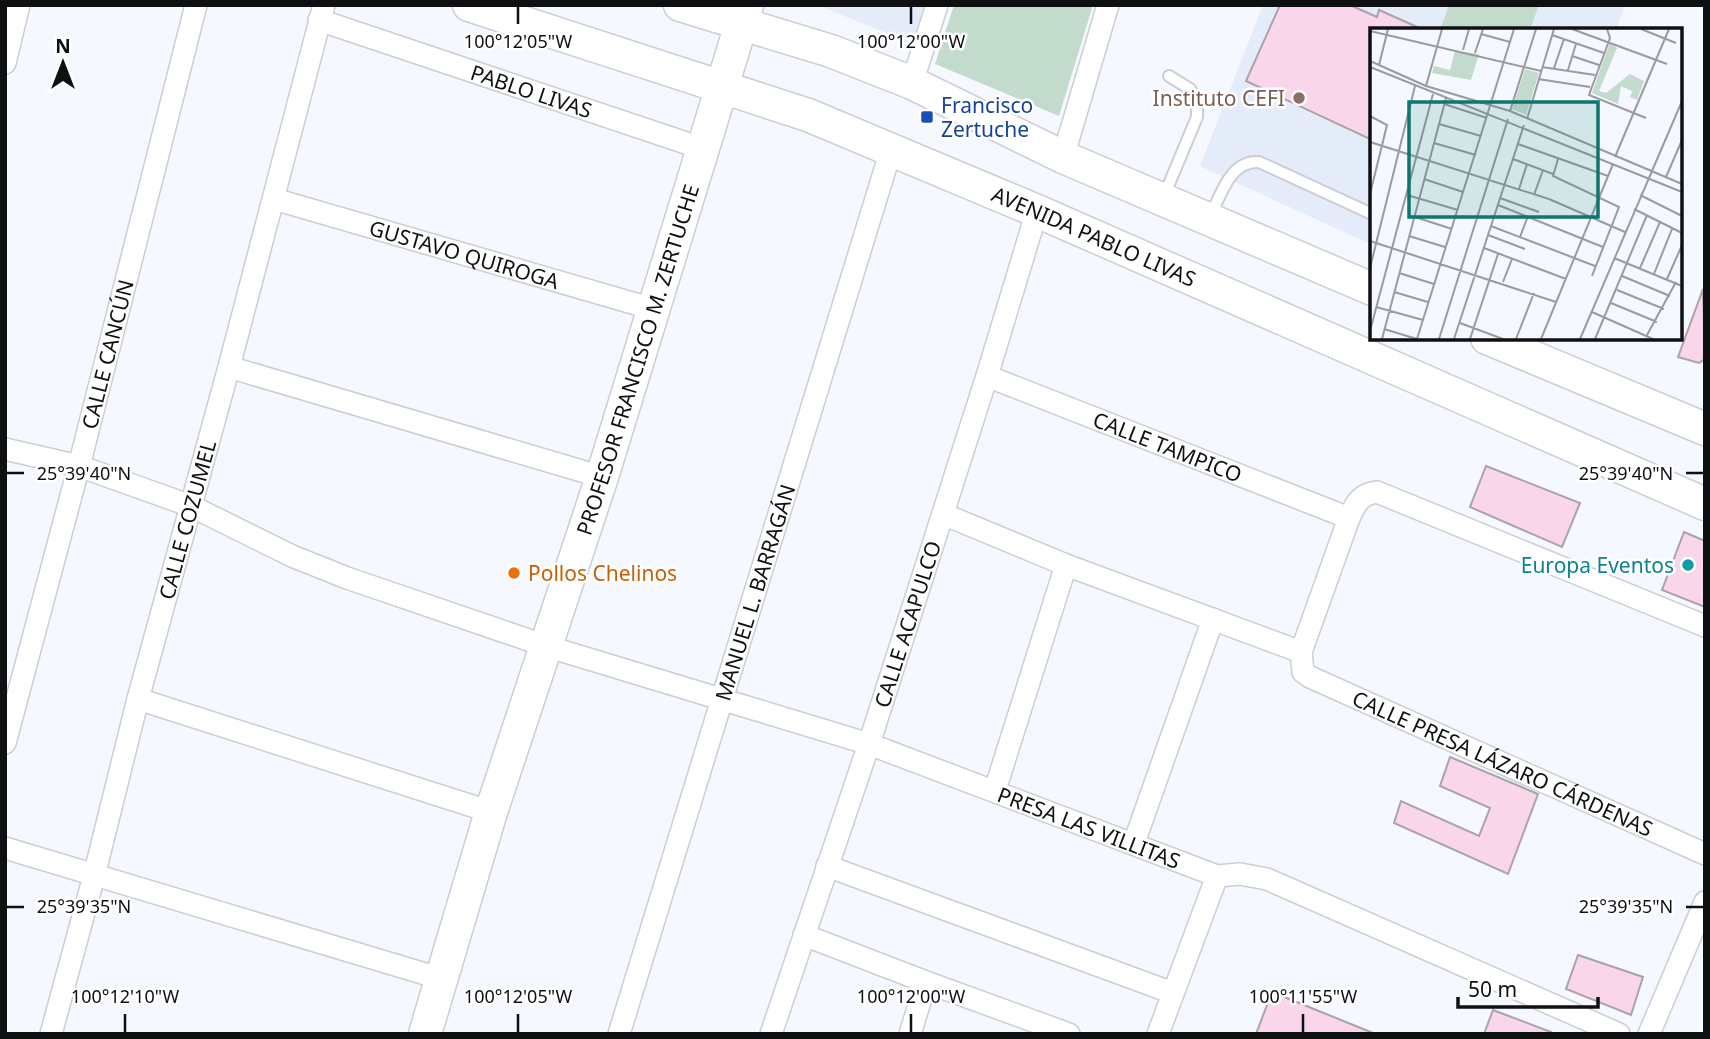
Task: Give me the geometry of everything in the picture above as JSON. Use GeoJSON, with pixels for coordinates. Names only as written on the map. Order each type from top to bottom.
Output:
{"type":"FeatureCollection","features":[{"type":"Feature","properties":{"kind":"main road","name":"AVENIDA PABLO LIVAS"},"geometry":{"type":"LineString","coordinates":[[469,5],[808,115],[1037,211],[1705,504]]}},
{"type":"Feature","properties":{"kind":"main road"},"geometry":{"type":"LineString","coordinates":[[680,5],[744,14],[912,83],[1063,157],[1370,288]]}},
{"type":"Feature","properties":{"kind":"main road","name":"PROFESOR FRANCISCO M. ZERTUCHE"},"geometry":{"type":"LineString","coordinates":[[425,1034],[491,812],[602,477],[744,14]]}},
{"type":"Feature","properties":{"kind":"main road"},"geometry":{"type":"LineString","coordinates":[[1492,340],[1697,422]]}},
{"type":"Feature","properties":{"kind":"street"},"geometry":{"type":"LineString","coordinates":[[5,63],[19,5]]}},
{"type":"Feature","properties":{"kind":"street","name":"CALLE CANCÚN"},"geometry":{"type":"LineString","coordinates":[[5,743],[79,466],[196,5]]}},
{"type":"Feature","properties":{"kind":"street"},"geometry":{"type":"LineString","coordinates":[[912,83],[937,5]]}},
{"type":"Feature","properties":{"kind":"street"},"geometry":{"type":"LineString","coordinates":[[1063,157],[1108,5]]}},
{"type":"Feature","properties":{"kind":"street","name":"PABLO LIVAS"},"geometry":{"type":"LineString","coordinates":[[321,13],[704,149]]}},
{"type":"Feature","properties":{"kind":"street","name":"CALLE COZUMEL"},"geometry":{"type":"LineString","coordinates":[[51,1034],[138,699],[274,199],[321,13]]}},
{"type":"Feature","properties":{"kind":"street","name":"MANUEL L. BARRAGÁN"},"geometry":{"type":"LineString","coordinates":[[619,1034],[891,150]]}},
{"type":"Feature","properties":{"kind":"street","name":"GUSTAVO QUIROGA"},"geometry":{"type":"LineString","coordinates":[[274,199],[653,309]]}},
{"type":"Feature","properties":{"kind":"street","name":"CALLE ACAPULCO"},"geometry":{"type":"LineString","coordinates":[[771,1034],[869,744],[1037,211]]}},
{"type":"Feature","properties":{"kind":"street"},"geometry":{"type":"LineString","coordinates":[[229,367],[602,477]]}},
{"type":"Feature","properties":{"kind":"street","name":"CALLE TAMPICO"},"geometry":{"type":"LineString","coordinates":[[987,376],[1349,518]]}},
{"type":"Feature","properties":{"kind":"street","name":"PRESA LAS VILLITAS"},"geometry":{"type":"LineString","coordinates":[[5,449],[79,466],[191,506],[292,556],[347,578],[546,646],[869,744],[1217,876],[1240,874],[1267,879],[1619,1034]]}},
{"type":"Feature","properties":{"kind":"street"},"geometry":{"type":"LineString","coordinates":[[1302,662],[1349,518],[1359,498],[1367,493],[1377,492],[1705,626]]}},
{"type":"Feature","properties":{"kind":"street","name":"CALLE PRESA LÁZARO CÁRDENAS"},"geometry":{"type":"LineString","coordinates":[[943,514],[1066,565],[1213,619],[1705,854]]}},
{"type":"Feature","properties":{"kind":"street"},"geometry":{"type":"LineString","coordinates":[[995,790],[1066,565]]}},
{"type":"Feature","properties":{"kind":"street"},"geometry":{"type":"LineString","coordinates":[[1134,843],[1213,619]]}},
{"type":"Feature","properties":{"kind":"street"},"geometry":{"type":"LineString","coordinates":[[138,699],[491,812]]}},
{"type":"Feature","properties":{"kind":"street"},"geometry":{"type":"LineString","coordinates":[[5,848],[442,979]]}},
{"type":"Feature","properties":{"kind":"street"},"geometry":{"type":"LineString","coordinates":[[827,866],[1173,993]]}},
{"type":"Feature","properties":{"kind":"street"},"geometry":{"type":"LineString","coordinates":[[1158,1034],[1217,876]]}},
{"type":"Feature","properties":{"kind":"street"},"geometry":{"type":"LineString","coordinates":[[1649,1034],[1705,902]]}},
{"type":"Feature","properties":{"kind":"street"},"geometry":{"type":"LineString","coordinates":[[804,935],[1069,1034]]}},
{"type":"Feature","properties":{"kind":"street"},"geometry":{"type":"LineString","coordinates":[[910,1034],[926,982]]}},
{"type":"Feature","properties":{"kind":"lane"},"geometry":{"type":"LineString","coordinates":[[1163,199],[1197,117],[1196,100],[1190,89],[1168,76]]}},
{"type":"Feature","properties":{"kind":"lane"},"geometry":{"type":"LineString","coordinates":[[1209,219],[1229,179],[1237,169],[1251,162],[1259,162],[1370,213]]}},
{"type":"Feature","properties":{"kind":"shaded area"},"geometry":{"type":"Polygon","coordinates":[[[817,5],[926,5],[914,44],[817,5]]]}},
{"type":"Feature","properties":{"kind":"shaded area","name":"Instituto CEFI"},"geometry":{"type":"Polygon","coordinates":[[[1263,5],[1625,5],[1617,28],[1370,28],[1370,244],[1200,166],[1263,5]]]}},
{"type":"Feature","properties":{"kind":"green space"},"geometry":{"type":"Polygon","coordinates":[[[954,5],[1093,5],[1059,116],[935,64],[954,5]]]}},
{"type":"Feature","properties":{"kind":"green space"},"geometry":{"type":"Polygon","coordinates":[[[1449,5],[1539,5],[1531,28],[1441,28],[1449,5]]]}},
{"type":"Feature","properties":{"kind":"building"},"geometry":{"type":"Polygon","coordinates":[[[1280,5],[1350,5],[1377,17],[1379,10],[1420,28],[1370,28],[1370,139],[1246,81],[1280,5]]]}},
{"type":"Feature","properties":{"kind":"building"},"geometry":{"type":"Polygon","coordinates":[[[1703,289],[1705,359],[1699,363],[1678,357],[1703,289]]]}},
{"type":"Feature","properties":{"kind":"building"},"geometry":{"type":"Polygon","coordinates":[[[1486,466],[1580,503],[1562,547],[1470,507],[1486,466]]]}},
{"type":"Feature","properties":{"kind":"building","name":"Europa Eventos"},"geometry":{"type":"Polygon","coordinates":[[[1684,532],[1705,541],[1705,607],[1662,590],[1684,532]]]}},
{"type":"Feature","properties":{"kind":"building"},"geometry":{"type":"Polygon","coordinates":[[[1450,757],[1538,794],[1508,874],[1394,823],[1401,801],[1479,836],[1490,808],[1440,786],[1450,757]]]}},
{"type":"Feature","properties":{"kind":"building"},"geometry":{"type":"Polygon","coordinates":[[[1578,955],[1643,977],[1631,1015],[1566,989],[1578,955]]]}},
{"type":"Feature","properties":{"kind":"building"},"geometry":{"type":"Polygon","coordinates":[[[1272,992],[1373,1033],[1373,1034],[1256,1034],[1272,992]]]}},
{"type":"Feature","properties":{"kind":"building"},"geometry":{"type":"Polygon","coordinates":[[[1493,1010],[1551,1032],[1551,1034],[1484,1034],[1493,1010]]]}},
{"type":"Feature","properties":{"kind":"place","name":"Instituto CEFI"},"geometry":{"type":"Point","coordinates":[1299,98]}},
{"type":"Feature","properties":{"kind":"place","name":"Francisco Zertuche"},"geometry":{"type":"Point","coordinates":[927,117]}},
{"type":"Feature","properties":{"kind":"place","name":"Europa Eventos"},"geometry":{"type":"Point","coordinates":[1688,565]}},
{"type":"Feature","properties":{"kind":"place","name":"Pollos Chelinos"},"geometry":{"type":"Point","coordinates":[514,573]}}]}
